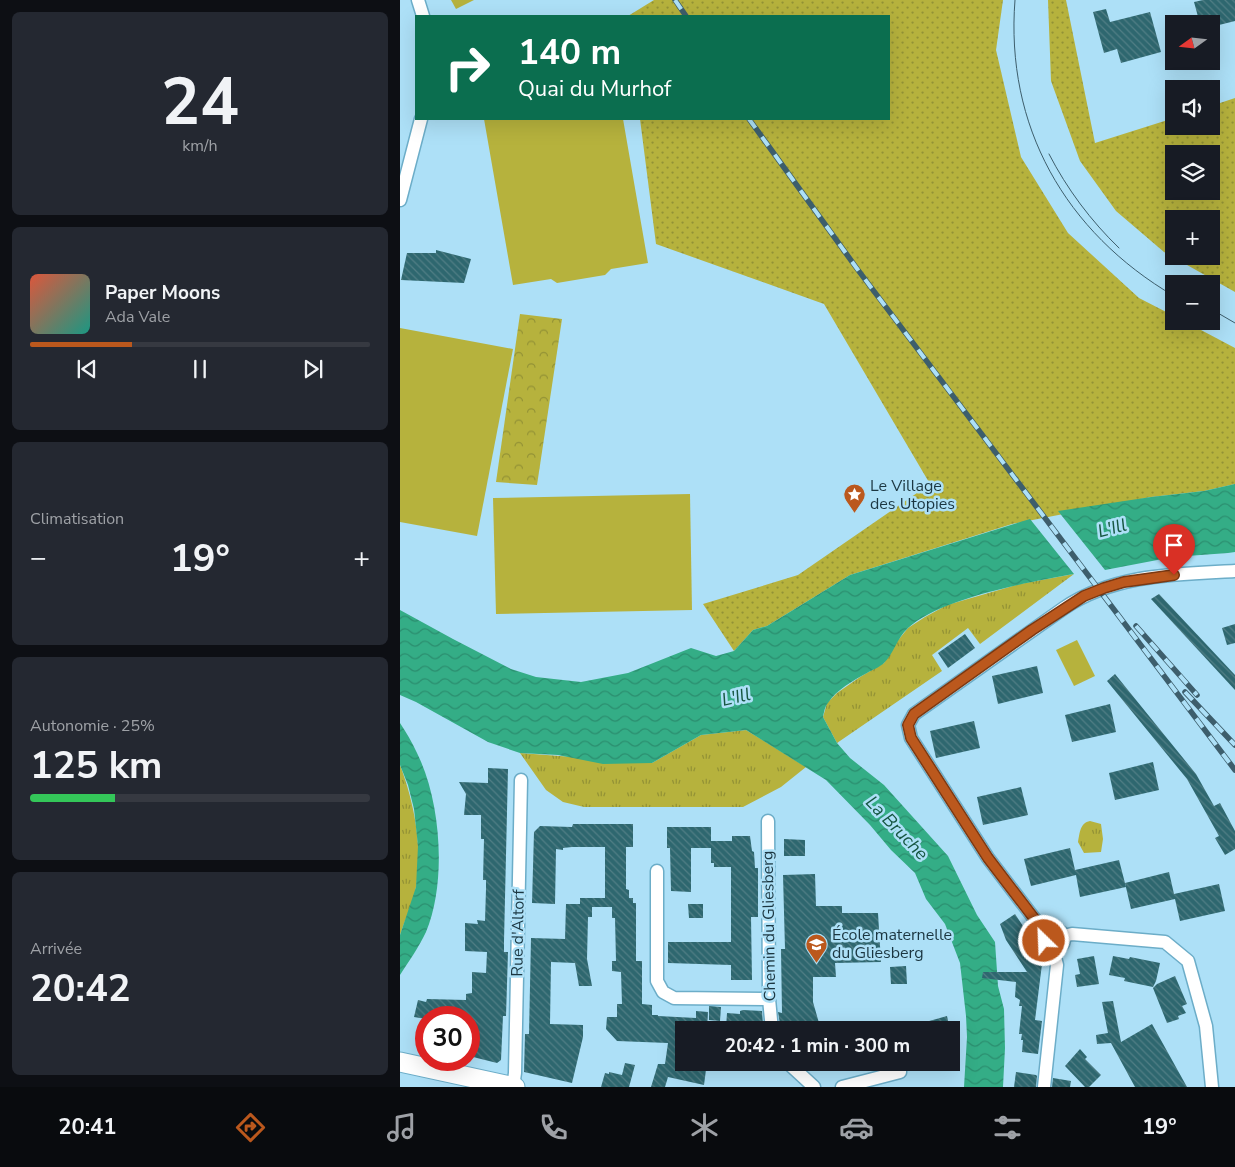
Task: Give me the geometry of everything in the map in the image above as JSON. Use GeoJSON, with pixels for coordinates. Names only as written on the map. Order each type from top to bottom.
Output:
{"type":"FeatureCollection","features":[{"type":"Feature","properties":{"kind":"main road"},"geometry":{"type":"LineString","coordinates":[[400,1062],[459,1081],[514,1087]]}},
{"type":"Feature","properties":{"kind":"street"},"geometry":{"type":"LineString","coordinates":[[418,0],[423,15]]}},
{"type":"Feature","properties":{"kind":"street"},"geometry":{"type":"LineString","coordinates":[[400,200],[421,120]]}},
{"type":"Feature","properties":{"kind":"street"},"geometry":{"type":"LineString","coordinates":[[1046,934],[988,858],[911,738],[908,725],[914,714],[1056,613],[1089,593],[1111,585],[1141,579],[1235,570]]}},
{"type":"Feature","properties":{"kind":"street","name":"Rue d'Altorf"},"geometry":{"type":"LineString","coordinates":[[514,1087],[516,1073],[521,780]]}},
{"type":"Feature","properties":{"kind":"street","name":"Chemin du Gliesberg"},"geometry":{"type":"LineString","coordinates":[[768,821],[769,999],[771,1021]]}},
{"type":"Feature","properties":{"kind":"street"},"geometry":{"type":"LineString","coordinates":[[657,871],[658,981],[663,992],[674,998],[769,999]]}},
{"type":"Feature","properties":{"kind":"street"},"geometry":{"type":"LineString","coordinates":[[1044,1087],[1057,965],[1053,950],[1045,944],[1046,934],[1050,930],[1057,930],[1064,936]]}},
{"type":"Feature","properties":{"kind":"street"},"geometry":{"type":"LineString","coordinates":[[1064,936],[1072,934],[1165,942],[1188,961],[1206,1026],[1212,1087]]}},
{"type":"Feature","properties":{"kind":"street"},"geometry":{"type":"LineString","coordinates":[[1053,950],[1062,946],[1064,936]]}},
{"type":"Feature","properties":{"kind":"street"},"geometry":{"type":"LineString","coordinates":[[797,1071],[814,1087]]}},
{"type":"Feature","properties":{"kind":"street"},"geometry":{"type":"LineString","coordinates":[[842,1087],[900,1072]]}},
{"type":"Feature","properties":{"kind":"green space"},"geometry":{"type":"Polygon","coordinates":[[[451,0],[474,0],[456,9],[451,0]]]}},
{"type":"Feature","properties":{"kind":"green space"},"geometry":{"type":"Polygon","coordinates":[[[654,0],[1003,0],[996,50],[1021,157],[1068,233],[1139,298],[1165,311],[1165,330],[1201,330],[1235,348],[1235,484],[1204,491],[1151,497],[1012,524],[850,575],[767,626],[753,630],[734,651],[703,604],[798,575],[930,484],[824,304],[656,244],[640,120],[890,120],[890,15],[630,15],[654,0]]]}},
{"type":"Feature","properties":{"kind":"green space"},"geometry":{"type":"Polygon","coordinates":[[[1048,0],[1066,0],[1095,143],[1165,121],[1165,135],[1220,135],[1220,103],[1235,98],[1235,292],[1220,284],[1220,275],[1205,275],[1187,265],[1220,265],[1220,210],[1165,210],[1165,253],[1116,211],[1080,161],[1051,81],[1048,0]]]}},
{"type":"Feature","properties":{"kind":"green space"},"geometry":{"type":"Polygon","coordinates":[[[484,120],[623,120],[648,263],[611,269],[605,275],[557,283],[551,279],[513,285],[484,120]]]}},
{"type":"Feature","properties":{"kind":"green space"},"geometry":{"type":"Polygon","coordinates":[[[520,314],[562,319],[537,485],[496,482],[520,314]]]}},
{"type":"Feature","properties":{"kind":"green space"},"geometry":{"type":"Polygon","coordinates":[[[400,328],[513,349],[477,536],[400,522],[400,328]]]}},
{"type":"Feature","properties":{"kind":"green space"},"geometry":{"type":"Polygon","coordinates":[[[690,494],[692,610],[496,614],[493,498],[690,494]]]}},
{"type":"Feature","properties":{"kind":"green space"},"geometry":{"type":"Polygon","coordinates":[[[1074,574],[980,644],[968,628],[932,655],[942,671],[837,743],[823,717],[827,703],[837,693],[884,663],[895,644],[908,628],[947,605],[1020,584],[1074,574]]]}},
{"type":"Feature","properties":{"kind":"green space"},"geometry":{"type":"Polygon","coordinates":[[[1077,640],[1095,676],[1074,686],[1056,650],[1077,640]]]}},
{"type":"Feature","properties":{"kind":"green space"},"geometry":{"type":"Polygon","coordinates":[[[746,730],[806,767],[781,787],[743,807],[584,807],[563,802],[546,790],[520,753],[652,763],[701,735],[746,730]]]}},
{"type":"Feature","properties":{"kind":"green space"},"geometry":{"type":"Polygon","coordinates":[[[400,765],[416,825],[418,872],[415,893],[400,935],[400,765]]]}},
{"type":"Feature","properties":{"kind":"green space"},"geometry":{"type":"Polygon","coordinates":[[[1090,821],[1101,824],[1103,839],[1101,852],[1084,853],[1078,842],[1082,826],[1090,821]]]}},
{"type":"Feature","properties":{"kind":"water","name":"L'Ill"},"geometry":{"type":"Polygon","coordinates":[[[1235,484],[1235,552],[1173,557],[1105,570],[1058,511],[1204,491],[1235,484]]]}},
{"type":"Feature","properties":{"kind":"water"},"geometry":{"type":"Polygon","coordinates":[[[1030,519],[1074,574],[986,593],[942,608],[923,617],[904,632],[884,663],[851,682],[831,698],[826,706],[823,717],[837,743],[850,758],[884,785],[948,856],[977,915],[995,942],[998,986],[1004,1009],[1003,1087],[964,1087],[967,1037],[960,963],[945,924],[926,899],[915,873],[826,780],[746,730],[701,735],[652,763],[603,764],[558,755],[520,753],[488,742],[400,695],[400,610],[511,669],[536,677],[581,682],[628,673],[691,648],[716,656],[734,651],[753,630],[767,626],[850,575],[1030,519]]]}},
{"type":"Feature","properties":{"kind":"water"},"geometry":{"type":"Polygon","coordinates":[[[400,723],[417,753],[431,794],[436,818],[439,866],[433,912],[426,932],[400,975],[400,935],[416,887],[418,846],[414,809],[408,785],[400,765],[400,723]]]}},
{"type":"Feature","properties":{"kind":"building"},"geometry":{"type":"Polygon","coordinates":[[[1203,0],[1235,0],[1235,21],[1220,25],[1220,15],[1198,15],[1194,2],[1203,0]]]}},
{"type":"Feature","properties":{"kind":"building"},"geometry":{"type":"Polygon","coordinates":[[[1106,9],[1110,22],[1150,12],[1161,52],[1121,63],[1117,49],[1104,53],[1093,12],[1106,9]]]}},
{"type":"Feature","properties":{"kind":"building"},"geometry":{"type":"Polygon","coordinates":[[[436,250],[471,259],[464,283],[401,280],[407,253],[436,253],[436,250]]]}},
{"type":"Feature","properties":{"kind":"building"},"geometry":{"type":"Polygon","coordinates":[[[1159,594],[1235,675],[1235,690],[1151,599],[1159,594]]]}},
{"type":"Feature","properties":{"kind":"building"},"geometry":{"type":"Polygon","coordinates":[[[1235,624],[1235,643],[1227,645],[1222,628],[1235,624]]]}},
{"type":"Feature","properties":{"kind":"building"},"geometry":{"type":"Polygon","coordinates":[[[965,634],[975,648],[948,668],[938,653],[965,634]]]}},
{"type":"Feature","properties":{"kind":"building"},"geometry":{"type":"Polygon","coordinates":[[[1037,666],[1043,693],[998,704],[992,676],[1037,666]]]}},
{"type":"Feature","properties":{"kind":"building"},"geometry":{"type":"Polygon","coordinates":[[[1115,674],[1196,774],[1214,806],[1220,803],[1235,831],[1235,849],[1225,855],[1215,838],[1219,836],[1187,779],[1107,681],[1115,674]]]}},
{"type":"Feature","properties":{"kind":"building"},"geometry":{"type":"Polygon","coordinates":[[[1110,704],[1116,732],[1072,742],[1065,715],[1110,704]]]}},
{"type":"Feature","properties":{"kind":"building"},"geometry":{"type":"Polygon","coordinates":[[[974,721],[980,748],[936,758],[930,731],[974,721]]]}},
{"type":"Feature","properties":{"kind":"building"},"geometry":{"type":"Polygon","coordinates":[[[1153,762],[1159,790],[1115,800],[1109,773],[1153,762]]]}},
{"type":"Feature","properties":{"kind":"building"},"geometry":{"type":"Polygon","coordinates":[[[488,768],[508,769],[504,941],[504,952],[508,952],[506,1016],[503,1016],[501,1060],[497,1063],[480,1059],[480,1006],[417,1006],[418,1000],[426,1002],[427,999],[466,1000],[466,994],[472,993],[472,972],[486,973],[487,952],[465,951],[465,923],[478,924],[477,920],[485,921],[486,880],[483,880],[484,839],[481,839],[481,815],[464,815],[466,794],[459,782],[488,783],[488,768]]]}},
{"type":"Feature","properties":{"kind":"building"},"geometry":{"type":"Polygon","coordinates":[[[1021,787],[1028,815],[983,825],[977,797],[1021,787]]]}},
{"type":"Feature","properties":{"kind":"building"},"geometry":{"type":"Polygon","coordinates":[[[573,824],[633,824],[633,847],[626,847],[626,889],[629,890],[629,898],[633,898],[633,903],[636,903],[636,961],[642,961],[642,1004],[652,1005],[652,1015],[658,1016],[696,1018],[696,1011],[708,1012],[708,1021],[675,1021],[675,1071],[706,1071],[704,1085],[668,1077],[665,1087],[651,1087],[658,1064],[665,1064],[668,1043],[617,1041],[606,1029],[607,1017],[617,1017],[617,1004],[622,1004],[621,972],[612,971],[612,961],[616,961],[615,918],[612,918],[612,907],[592,907],[592,917],[588,917],[587,959],[592,986],[579,986],[575,963],[551,962],[550,1024],[583,1025],[583,1037],[572,1083],[524,1072],[525,1034],[529,1034],[531,938],[565,939],[566,904],[580,904],[580,898],[605,898],[605,847],[572,847],[563,848],[563,850],[556,849],[555,904],[532,903],[534,832],[540,826],[572,827],[573,824]]]}},
{"type":"Feature","properties":{"kind":"building"},"geometry":{"type":"Polygon","coordinates":[[[667,827],[711,827],[711,848],[691,848],[691,892],[671,891],[670,848],[667,848],[667,827]]]}},
{"type":"Feature","properties":{"kind":"building"},"geometry":{"type":"Polygon","coordinates":[[[732,836],[750,836],[755,868],[758,868],[758,917],[751,917],[752,980],[731,980],[731,965],[668,963],[668,942],[731,942],[731,867],[714,867],[714,863],[711,863],[711,841],[732,841],[732,836]]]}},
{"type":"Feature","properties":{"kind":"building"},"geometry":{"type":"Polygon","coordinates":[[[784,839],[805,840],[805,856],[784,856],[784,839]]]}},
{"type":"Feature","properties":{"kind":"building"},"geometry":{"type":"Polygon","coordinates":[[[1070,848],[1075,870],[1119,860],[1126,887],[1080,897],[1076,875],[1031,886],[1024,859],[1070,848]]]}},
{"type":"Feature","properties":{"kind":"building"},"geometry":{"type":"Polygon","coordinates":[[[1169,872],[1174,894],[1219,884],[1225,911],[1180,921],[1175,899],[1131,909],[1125,883],[1169,872]]]}},
{"type":"Feature","properties":{"kind":"building"},"geometry":{"type":"Polygon","coordinates":[[[815,874],[816,906],[842,906],[842,913],[878,913],[881,962],[835,963],[836,977],[813,977],[813,1002],[818,1021],[780,1021],[778,1012],[782,1013],[781,949],[785,949],[783,875],[815,874]]]}},
{"type":"Feature","properties":{"kind":"building"},"geometry":{"type":"Polygon","coordinates":[[[688,904],[703,904],[703,918],[689,918],[688,904]]]}},
{"type":"Feature","properties":{"kind":"building"},"geometry":{"type":"Polygon","coordinates":[[[1015,914],[1043,956],[1035,1020],[1042,1021],[1038,1054],[1022,1052],[1022,1034],[1019,1034],[1022,1006],[1019,1006],[1020,1000],[1015,997],[1016,982],[982,978],[983,972],[1027,972],[1006,940],[1000,924],[1015,914]]]}},
{"type":"Feature","properties":{"kind":"building"},"geometry":{"type":"Polygon","coordinates":[[[1094,956],[1099,984],[1077,987],[1075,975],[1080,974],[1077,959],[1094,956]]]}},
{"type":"Feature","properties":{"kind":"building"},"geometry":{"type":"Polygon","coordinates":[[[1113,956],[1129,959],[1130,957],[1160,963],[1153,987],[1124,981],[1125,978],[1109,975],[1113,956]]]}},
{"type":"Feature","properties":{"kind":"building"},"geometry":{"type":"Polygon","coordinates":[[[906,966],[907,984],[891,984],[890,967],[906,966]]]}},
{"type":"Feature","properties":{"kind":"building"},"geometry":{"type":"Polygon","coordinates":[[[1175,976],[1187,1004],[1182,1006],[1186,1013],[1178,1016],[1179,1019],[1167,1023],[1153,988],[1157,984],[1175,976]]]}},
{"type":"Feature","properties":{"kind":"building"},"geometry":{"type":"Polygon","coordinates":[[[1113,1001],[1121,1042],[1152,1024],[1187,1087],[1135,1087],[1111,1043],[1097,1044],[1096,1035],[1108,1033],[1102,1002],[1113,1001]]]}},
{"type":"Feature","properties":{"kind":"building"},"geometry":{"type":"Polygon","coordinates":[[[709,1006],[721,1007],[720,1021],[709,1020],[709,1006]]]}},
{"type":"Feature","properties":{"kind":"building"},"geometry":{"type":"Polygon","coordinates":[[[740,1011],[762,1011],[763,1021],[726,1021],[727,1013],[740,1014],[740,1011]]]}},
{"type":"Feature","properties":{"kind":"building"},"geometry":{"type":"Polygon","coordinates":[[[947,1016],[948,1021],[929,1021],[947,1016]]]}},
{"type":"Feature","properties":{"kind":"building"},"geometry":{"type":"Polygon","coordinates":[[[1080,1049],[1087,1057],[1085,1059],[1101,1075],[1089,1087],[1085,1087],[1065,1066],[1080,1049]]]}},
{"type":"Feature","properties":{"kind":"building"},"geometry":{"type":"Polygon","coordinates":[[[625,1063],[635,1065],[629,1087],[601,1087],[605,1073],[622,1075],[625,1063]]]}},
{"type":"Feature","properties":{"kind":"building"},"geometry":{"type":"Polygon","coordinates":[[[1016,1072],[1036,1075],[1036,1087],[1014,1087],[1016,1072]]]}},
{"type":"Feature","properties":{"kind":"building"},"geometry":{"type":"Polygon","coordinates":[[[1053,1078],[1071,1081],[1070,1087],[1052,1087],[1053,1078]]]}},
{"type":"Feature","properties":{"kind":"tram line"},"geometry":{"type":"LineString","coordinates":[[1015,0],[1014,46],[1020,90],[1032,132],[1050,171],[1073,207],[1102,240],[1135,270],[1165,290]]}},
{"type":"Feature","properties":{"kind":"tram line"},"geometry":{"type":"LineString","coordinates":[[1049,154],[1080,204],[1119,248]]}},
{"type":"Feature","properties":{"kind":"tram line"},"geometry":{"type":"LineString","coordinates":[[1220,314],[1235,323]]}},
{"type":"Feature","properties":{"kind":"railway"},"geometry":{"type":"LineString","coordinates":[[675,0],[685,15]]}},
{"type":"Feature","properties":{"kind":"railway"},"geometry":{"type":"LineString","coordinates":[[750,120],[858,270],[1235,770]]}},
{"type":"Feature","properties":{"kind":"railway"},"geometry":{"type":"LineString","coordinates":[[1136,626],[1197,695]]}},
{"type":"Feature","properties":{"kind":"railway"},"geometry":{"type":"LineString","coordinates":[[1185,692],[1235,745]]}},
{"type":"Feature","properties":{"kind":"place","name":"Le Village des Utopies"},"geometry":{"type":"Point","coordinates":[854,514]}},
{"type":"Feature","properties":{"kind":"place","name":"École maternelle du Gliesberg"},"geometry":{"type":"Point","coordinates":[816,963]}},
{"type":"Feature","properties":{"kind":"route"},"geometry":{"type":"LineString","coordinates":[[1044,941],[1046,934],[988,858],[911,738],[908,725],[914,714],[1032,630],[1084,596],[1124,582],[1174,575]]}},
{"type":"Feature","properties":{"kind":"water label","name":"La Bruche"},"geometry":{"type":"Point","coordinates":[897,828]}}]}
